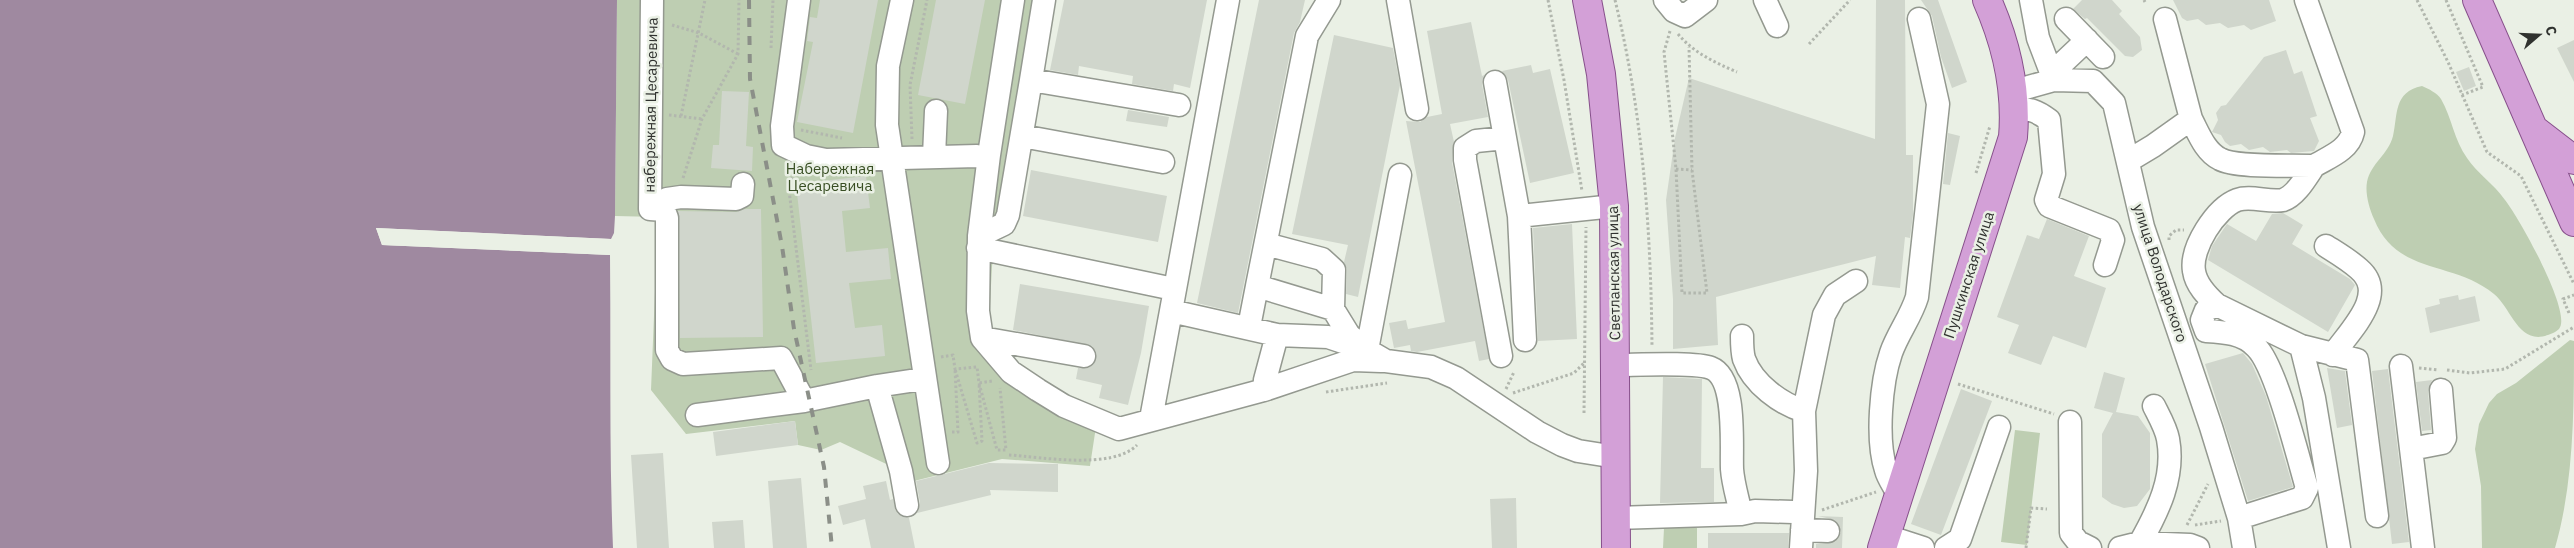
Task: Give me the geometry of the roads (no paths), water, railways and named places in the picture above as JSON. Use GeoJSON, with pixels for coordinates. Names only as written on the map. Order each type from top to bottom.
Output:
{"type":"FeatureCollection","features":[{"type":"Feature","properties":{"kind":"main road","name":"Светланская улица"},"geometry":{"type":"LineString","coordinates":[[1587,0],[1601,74],[1614,206],[1616,548]]}},
{"type":"Feature","properties":{"kind":"main road","name":"Пушкинская улица"},"geometry":{"type":"LineString","coordinates":[[1884,542],[1888,493],[2013,138],[2015,100],[2008,57],[1987,0]]}},
{"type":"Feature","properties":{"kind":"main road"},"geometry":{"type":"LineString","coordinates":[[2477,0],[2574,222]]}},
{"type":"Feature","properties":{"kind":"main road"},"geometry":{"type":"LineString","coordinates":[[2533,128],[2574,160]]}},
{"type":"Feature","properties":{"kind":"street"},"geometry":{"type":"LineString","coordinates":[[799,0],[782,126],[784,145],[806,156],[826,160],[976,156]]}},
{"type":"Feature","properties":{"kind":"street"},"geometry":{"type":"LineString","coordinates":[[902,0],[888,66],[887,125],[902,157],[923,379],[938,463]]}},
{"type":"Feature","properties":{"kind":"street"},"geometry":{"type":"LineString","coordinates":[[1014,0],[988,155],[979,242],[978,312],[982,338],[1011,372],[1064,406],[1119,429],[1264,390],[1353,360],[1376,356]]}},
{"type":"Feature","properties":{"kind":"street"},"geometry":{"type":"LineString","coordinates":[[979,242],[1004,224],[1008,214],[1044,0]]}},
{"type":"Feature","properties":{"kind":"street"},"geometry":{"type":"LineString","coordinates":[[1151,419],[1228,0]]}},
{"type":"Feature","properties":{"kind":"street"},"geometry":{"type":"LineString","coordinates":[[1249,327],[1307,36],[1329,0]]}},
{"type":"Feature","properties":{"kind":"street"},"geometry":{"type":"LineString","coordinates":[[1398,0],[1417,109]]}},
{"type":"Feature","properties":{"kind":"street"},"geometry":{"type":"LineString","coordinates":[[1666,0],[1674,11],[1685,16],[1706,0]]}},
{"type":"Feature","properties":{"kind":"street"},"geometry":{"type":"LineString","coordinates":[[1765,0],[1777,26]]}},
{"type":"Feature","properties":{"kind":"street"},"geometry":{"type":"LineString","coordinates":[[2031,0],[2038,38],[2053,77],[2087,40]]}},
{"type":"Feature","properties":{"kind":"street"},"geometry":{"type":"LineString","coordinates":[[2306,0],[2353,132],[2351,141],[2342,150],[2314,166],[2297,189],[2284,200],[2238,199],[2215,215],[2197,248],[2194,271],[2203,292],[2217,305],[2301,346],[2356,360],[2377,516]]}},
{"type":"Feature","properties":{"kind":"street","name":"набережная Цесаревича"},"geometry":{"type":"LineString","coordinates":[[650,209],[652,10]]}},
{"type":"Feature","properties":{"kind":"street"},"geometry":{"type":"LineString","coordinates":[[1888,493],[1881,402],[1885,372],[1892,351],[1912,312],[1916,297],[1938,104],[1919,18]]}},
{"type":"Feature","properties":{"kind":"street"},"geometry":{"type":"LineString","coordinates":[[2066,19],[2103,57]]}},
{"type":"Feature","properties":{"kind":"street"},"geometry":{"type":"LineString","coordinates":[[2165,19],[2191,119],[2205,146],[2220,159],[2235,163],[2314,166]]}},
{"type":"Feature","properties":{"kind":"street","name":"улица Володарского"},"geometry":{"type":"LineString","coordinates":[[2015,100],[2053,77],[2093,82],[2114,103],[2155,266],[2211,427],[2240,518],[2244,548]]}},
{"type":"Feature","properties":{"kind":"street"},"geometry":{"type":"LineString","coordinates":[[1031,80],[1179,106]]}},
{"type":"Feature","properties":{"kind":"street"},"geometry":{"type":"LineString","coordinates":[[1495,82],[1519,216],[1525,340]]}},
{"type":"Feature","properties":{"kind":"street"},"geometry":{"type":"LineString","coordinates":[[2015,100],[2026,108],[2036,110],[2049,120],[2054,174],[2046,200],[2049,206],[2109,230],[2113,240],[2105,265]]}},
{"type":"Feature","properties":{"kind":"street"},"geometry":{"type":"LineString","coordinates":[[934,156],[936,111]]}},
{"type":"Feature","properties":{"kind":"street"},"geometry":{"type":"LineString","coordinates":[[2128,160],[2153,146],[2191,119]]}},
{"type":"Feature","properties":{"kind":"street"},"geometry":{"type":"LineString","coordinates":[[1022,136],[1163,162]]}},
{"type":"Feature","properties":{"kind":"street"},"geometry":{"type":"LineString","coordinates":[[1500,356],[1465,148],[1476,142],[1506,138]]}},
{"type":"Feature","properties":{"kind":"street"},"geometry":{"type":"LineString","coordinates":[[1376,356],[1400,175]]}},
{"type":"Feature","properties":{"kind":"street"},"geometry":{"type":"LineString","coordinates":[[650,209],[667,199],[681,197],[736,199],[742,196],[743,184]]}},
{"type":"Feature","properties":{"kind":"street"},"geometry":{"type":"LineString","coordinates":[[1519,216],[1614,206]]}},
{"type":"Feature","properties":{"kind":"street"},"geometry":{"type":"LineString","coordinates":[[650,209],[664,210],[668,218],[667,350],[672,360],[683,364],[781,358],[804,401]]}},
{"type":"Feature","properties":{"kind":"street"},"geometry":{"type":"LineString","coordinates":[[979,242],[1164,287]]}},
{"type":"Feature","properties":{"kind":"street"},"geometry":{"type":"LineString","coordinates":[[1266,244],[1322,259],[1334,270],[1332,309],[1350,335],[1376,356]]}},
{"type":"Feature","properties":{"kind":"street"},"geometry":{"type":"LineString","coordinates":[[2326,246],[2360,270],[2371,285],[2370,303],[2333,355]]}},
{"type":"Feature","properties":{"kind":"street"},"geometry":{"type":"LineString","coordinates":[[1800,526],[1806,471],[1804,411],[1824,315],[1835,295],[1856,281]]}},
{"type":"Feature","properties":{"kind":"street"},"geometry":{"type":"LineString","coordinates":[[1257,286],[1332,309]]}},
{"type":"Feature","properties":{"kind":"street"},"geometry":{"type":"LineString","coordinates":[[2217,305],[2206,310],[2202,320],[2206,331],[2228,332],[2248,340],[2270,366],[2307,488],[2302,498],[2240,518]]}},
{"type":"Feature","properties":{"kind":"street"},"geometry":{"type":"LineString","coordinates":[[1171,311],[1249,327],[1277,335],[1328,337],[1376,356],[1431,367],[1456,378],[1536,432],[1562,445],[1578,452],[1616,457]]}},
{"type":"Feature","properties":{"kind":"street"},"geometry":{"type":"LineString","coordinates":[[1264,390],[1277,335]]}},
{"type":"Feature","properties":{"kind":"street"},"geometry":{"type":"LineString","coordinates":[[1742,336],[1744,359],[1756,381],[1790,407],[1804,411]]}},
{"type":"Feature","properties":{"kind":"street"},"geometry":{"type":"LineString","coordinates":[[982,338],[1084,356]]}},
{"type":"Feature","properties":{"kind":"street"},"geometry":{"type":"LineString","coordinates":[[2301,346],[2314,398],[2338,548]]}},
{"type":"Feature","properties":{"kind":"street"},"geometry":{"type":"LineString","coordinates":[[1615,365],[1712,368],[1722,378],[1727,387],[1731,413],[1733,471],[1741,514]]}},
{"type":"Feature","properties":{"kind":"street"},"geometry":{"type":"LineString","coordinates":[[2401,366],[2422,548]]}},
{"type":"Feature","properties":{"kind":"street"},"geometry":{"type":"LineString","coordinates":[[698,415],[804,401],[923,379]]}},
{"type":"Feature","properties":{"kind":"street"},"geometry":{"type":"LineString","coordinates":[[877,386],[901,471],[907,505]]}},
{"type":"Feature","properties":{"kind":"street"},"geometry":{"type":"LineString","coordinates":[[2411,448],[2442,442],[2445,438],[2441,390]]}},
{"type":"Feature","properties":{"kind":"street"},"geometry":{"type":"LineString","coordinates":[[2130,546],[2154,519],[2170,474],[2168,438],[2154,406]]}},
{"type":"Feature","properties":{"kind":"street"},"geometry":{"type":"LineString","coordinates":[[2070,422],[2071,533],[2078,542],[2090,548]]}},
{"type":"Feature","properties":{"kind":"street"},"geometry":{"type":"LineString","coordinates":[[1946,548],[1960,539],[1999,427]]}},
{"type":"Feature","properties":{"kind":"street"},"geometry":{"type":"LineString","coordinates":[[1616,518],[1741,514],[1756,511],[1800,526],[1828,531]]}},
{"type":"Feature","properties":{"kind":"street"},"geometry":{"type":"LineString","coordinates":[[1884,542],[1923,548]]}},
{"type":"Feature","properties":{"kind":"street"},"geometry":{"type":"LineString","coordinates":[[2130,546],[2190,545],[2198,548]]}},
{"type":"Feature","properties":{"kind":"railway"},"geometry":{"type":"LineString","coordinates":[[749,0],[750,79],[782,246],[794,329],[824,467],[832,548]]}},
{"type":"Feature","properties":{"kind":"park label","name":"Набережная Цесаревича"},"geometry":{"type":"Point","coordinates":[830,178]}}]}
